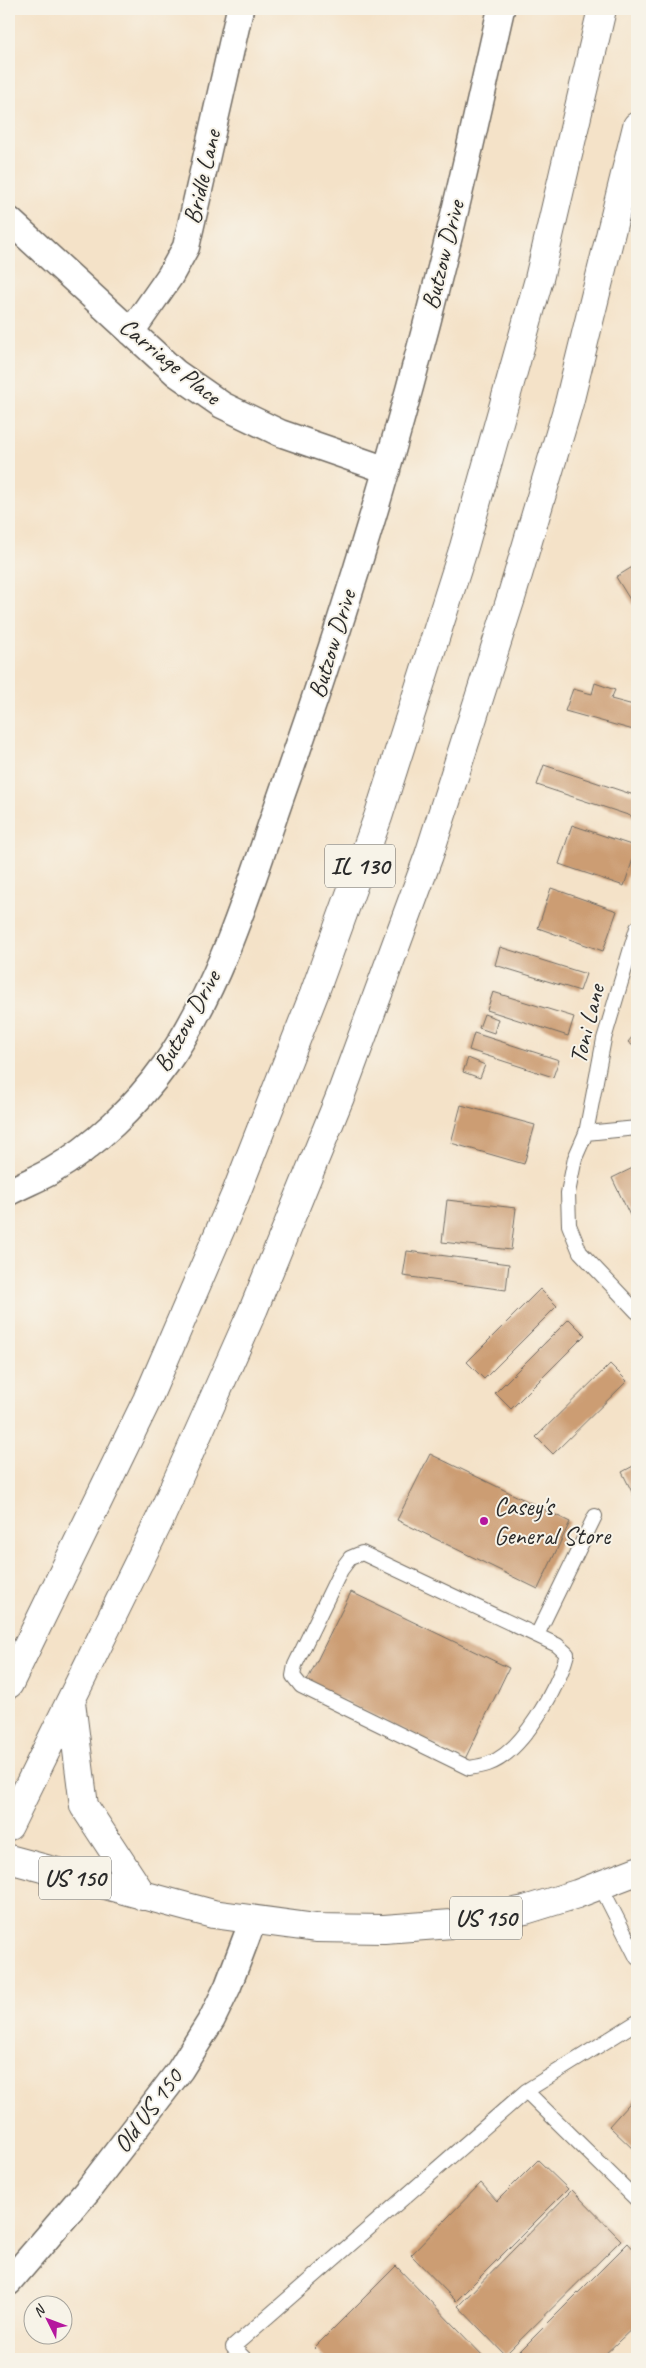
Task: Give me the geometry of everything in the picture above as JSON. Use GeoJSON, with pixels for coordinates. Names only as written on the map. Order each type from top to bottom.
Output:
{"type":"FeatureCollection","features":[{"type":"Feature","properties":{"kind":"main road","name":"IL 130"},"geometry":{"type":"LineString","coordinates":[[9,1684],[146,1400],[230,1209],[314,994],[378,817],[464,547],[534,298],[602,9]]}},
{"type":"Feature","properties":{"kind":"main road","name":"IL 130"},"geometry":{"type":"LineString","coordinates":[[71,1702],[160,1519],[254,1308],[340,1097],[429,855],[512,598],[569,403],[637,126]]}},
{"type":"Feature","properties":{"kind":"main road"},"geometry":{"type":"LineString","coordinates":[[9,1826],[71,1702]]}},
{"type":"Feature","properties":{"kind":"main road"},"geometry":{"type":"LineString","coordinates":[[71,1702],[84,1806],[142,1896]]}},
{"type":"Feature","properties":{"kind":"main road","name":"US 150"},"geometry":{"type":"LineString","coordinates":[[9,1859],[213,1914],[316,1928],[384,1930],[452,1924],[526,1910],[637,1871]]}},
{"type":"Feature","properties":{"kind":"street","name":"Bridle Lane"},"geometry":{"type":"LineString","coordinates":[[132,332],[170,276],[186,247],[240,9]]}},
{"type":"Feature","properties":{"kind":"street","name":"Butzow Drive"},"geometry":{"type":"LineString","coordinates":[[9,1192],[51,1171],[90,1144],[139,1099],[167,1062],[206,994],[232,935],[309,717],[387,470],[443,260],[501,9]]}},
{"type":"Feature","properties":{"kind":"street","name":"Carriage Place"},"geometry":{"type":"LineString","coordinates":[[9,220],[176,373],[222,405],[280,433],[387,470]]}},
{"type":"Feature","properties":{"kind":"street","name":"Old US 150"},"geometry":{"type":"LineString","coordinates":[[9,2282],[88,2190],[180,2070],[212,2019],[228,1986],[253,1920]]}},
{"type":"Feature","properties":{"kind":"lane","name":"Toni Lane"},"geometry":{"type":"LineString","coordinates":[[637,928],[604,1039],[586,1133],[575,1158],[568,1193],[569,1225],[580,1252],[637,1312]]}},
{"type":"Feature","properties":{"kind":"lane"},"geometry":{"type":"LineString","coordinates":[[586,1133],[637,1128]]}},
{"type":"Feature","properties":{"kind":"lane"},"geometry":{"type":"LineString","coordinates":[[537,1635],[595,1516]]}},
{"type":"Feature","properties":{"kind":"lane"},"geometry":{"type":"LineString","coordinates":[[362,1553],[537,1635],[557,1645],[567,1654],[563,1668],[535,1724],[503,1755],[489,1764],[468,1768],[301,1686],[293,1676],[295,1665],[340,1570],[350,1558],[362,1553]]}},
{"type":"Feature","properties":{"kind":"lane"},"geometry":{"type":"LineString","coordinates":[[600,1885],[637,1958]]}},
{"type":"Feature","properties":{"kind":"lane"},"geometry":{"type":"LineString","coordinates":[[245,2359],[233,2347],[526,2091],[637,2022]]}},
{"type":"Feature","properties":{"kind":"lane"},"geometry":{"type":"LineString","coordinates":[[526,2091],[637,2200]]}},
{"type":"Feature","properties":{"kind":"building"},"geometry":{"type":"Polygon","coordinates":[[[634,566],[637,571],[637,611],[616,577],[634,566]]]}},
{"type":"Feature","properties":{"kind":"building"},"geometry":{"type":"Polygon","coordinates":[[[595,683],[615,690],[611,699],[637,706],[637,731],[565,711],[573,689],[592,694],[595,683]]]}},
{"type":"Feature","properties":{"kind":"building"},"geometry":{"type":"Polygon","coordinates":[[[544,765],[637,796],[637,818],[537,785],[544,765]]]}},
{"type":"Feature","properties":{"kind":"building"},"geometry":{"type":"Polygon","coordinates":[[[572,825],[637,847],[624,886],[559,864],[572,825]]]}},
{"type":"Feature","properties":{"kind":"building"},"geometry":{"type":"Polygon","coordinates":[[[551,888],[617,911],[603,951],[538,928],[551,888]]]}},
{"type":"Feature","properties":{"kind":"building"},"geometry":{"type":"Polygon","coordinates":[[[500,947],[586,974],[580,991],[495,965],[500,947]]]}},
{"type":"Feature","properties":{"kind":"building"},"geometry":{"type":"Polygon","coordinates":[[[493,992],[574,1017],[568,1036],[487,1010],[493,992]]]}},
{"type":"Feature","properties":{"kind":"building"},"geometry":{"type":"Polygon","coordinates":[[[484,1014],[498,1019],[494,1033],[479,1028],[484,1014]]]}},
{"type":"Feature","properties":{"kind":"building"},"geometry":{"type":"Polygon","coordinates":[[[637,1031],[637,1049],[628,1042],[637,1031]]]}},
{"type":"Feature","properties":{"kind":"building"},"geometry":{"type":"Polygon","coordinates":[[[474,1033],[559,1060],[553,1077],[469,1050],[474,1033]]]}},
{"type":"Feature","properties":{"kind":"building"},"geometry":{"type":"Polygon","coordinates":[[[468,1058],[485,1065],[480,1078],[463,1072],[468,1058]]]}},
{"type":"Feature","properties":{"kind":"building"},"geometry":{"type":"Polygon","coordinates":[[[461,1105],[535,1125],[524,1164],[451,1143],[461,1105]]]}},
{"type":"Feature","properties":{"kind":"building"},"geometry":{"type":"Polygon","coordinates":[[[637,1166],[637,1230],[612,1178],[637,1166]]]}},
{"type":"Feature","properties":{"kind":"building"},"geometry":{"type":"Polygon","coordinates":[[[447,1200],[516,1208],[511,1250],[442,1242],[447,1200]]]}},
{"type":"Feature","properties":{"kind":"building"},"geometry":{"type":"Polygon","coordinates":[[[407,1251],[509,1264],[506,1290],[403,1276],[407,1251]]]}},
{"type":"Feature","properties":{"kind":"building"},"geometry":{"type":"Polygon","coordinates":[[[540,1289],[557,1306],[484,1379],[467,1362],[540,1289]]]}},
{"type":"Feature","properties":{"kind":"building"},"geometry":{"type":"Polygon","coordinates":[[[569,1319],[585,1335],[511,1409],[495,1393],[569,1319]]]}},
{"type":"Feature","properties":{"kind":"building"},"geometry":{"type":"Polygon","coordinates":[[[610,1364],[627,1381],[553,1454],[536,1437],[610,1364]]]}},
{"type":"Feature","properties":{"kind":"building","name":"Casey's General Store"},"geometry":{"type":"Polygon","coordinates":[[[430,1454],[570,1522],[538,1589],[397,1520],[430,1454]]]}},
{"type":"Feature","properties":{"kind":"building"},"geometry":{"type":"Polygon","coordinates":[[[637,1464],[637,1502],[622,1472],[637,1464]]]}},
{"type":"Feature","properties":{"kind":"building"},"geometry":{"type":"Polygon","coordinates":[[[351,1592],[509,1668],[465,1759],[306,1683],[351,1592]]]}},
{"type":"Feature","properties":{"kind":"building"},"geometry":{"type":"Polygon","coordinates":[[[637,2095],[637,2153],[609,2126],[637,2095]]]}},
{"type":"Feature","properties":{"kind":"building"},"geometry":{"type":"Polygon","coordinates":[[[538,2160],[568,2189],[456,2301],[411,2255],[481,2183],[497,2201],[538,2160]]]}},
{"type":"Feature","properties":{"kind":"building"},"geometry":{"type":"Polygon","coordinates":[[[572,2190],[621,2240],[505,2355],[458,2306],[572,2190]]]}},
{"type":"Feature","properties":{"kind":"building"},"geometry":{"type":"Polygon","coordinates":[[[628,2243],[637,2253],[637,2324],[600,2359],[512,2359],[628,2243]]]}},
{"type":"Feature","properties":{"kind":"building"},"geometry":{"type":"Polygon","coordinates":[[[396,2266],[486,2359],[325,2359],[314,2348],[396,2266]]]}},
{"type":"Feature","properties":{"kind":"place","name":"Casey's General Store"},"geometry":{"type":"Point","coordinates":[484,1521]}}]}
